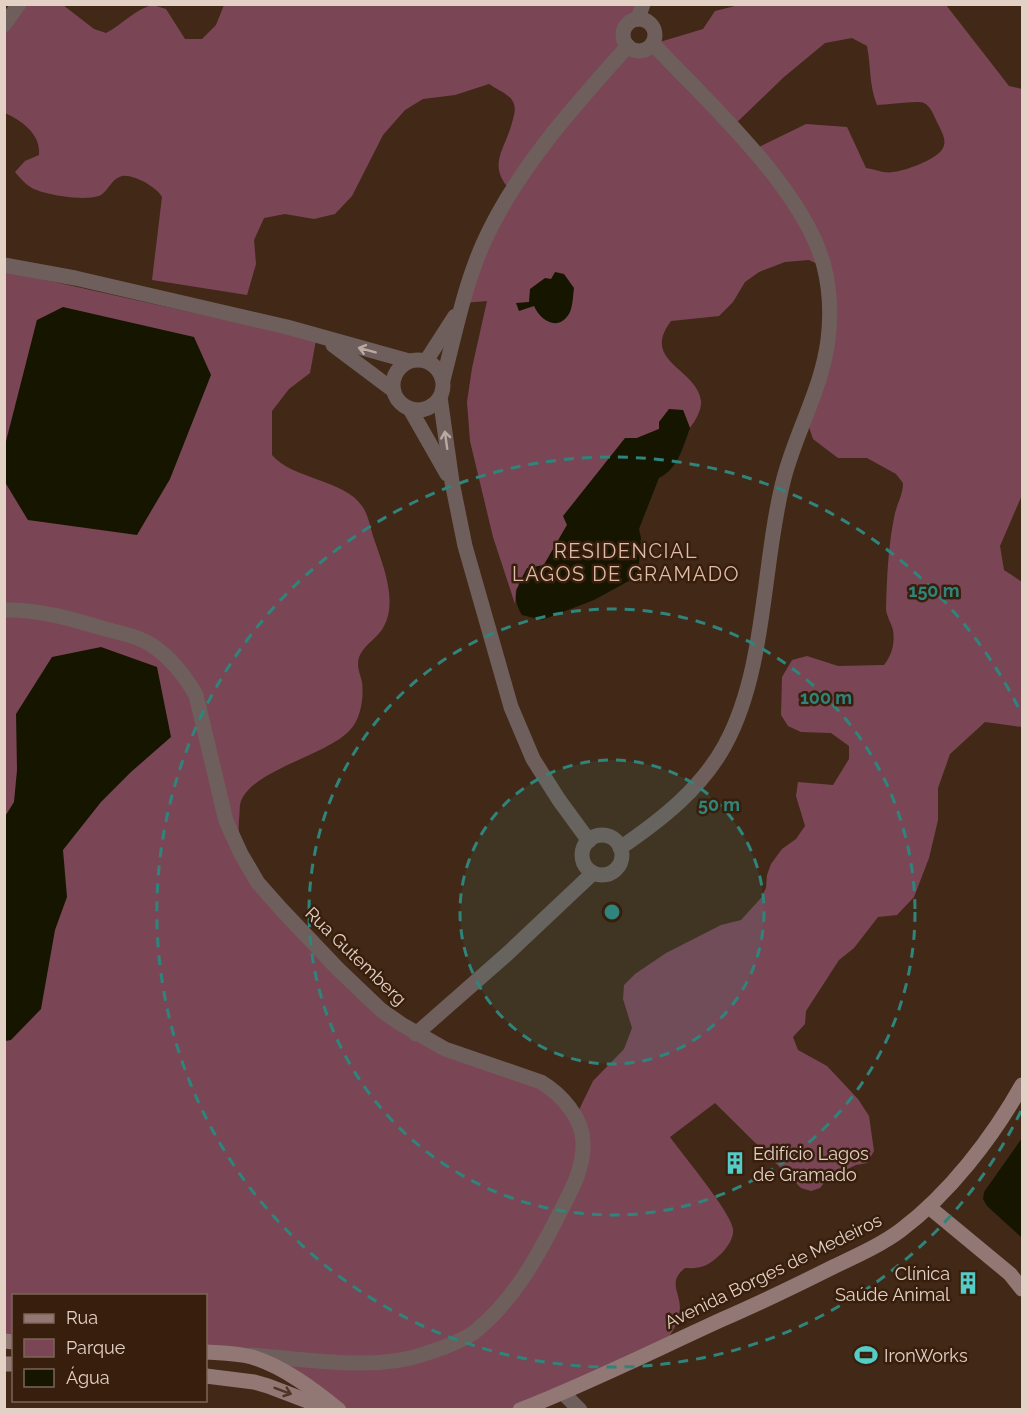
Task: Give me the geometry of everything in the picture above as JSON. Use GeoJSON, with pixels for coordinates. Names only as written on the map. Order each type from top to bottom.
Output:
{"type":"FeatureCollection","features":[{"type":"Feature","properties":{"kind":"main road","name":"Avenida Borges de Medeiros"},"geometry":{"type":"LineString","coordinates":[[520,1410],[563,1393],[768,1299],[869,1249],[900,1231],[928,1207],[990,1134],[1023,1085]]}},
{"type":"Feature","properties":{"kind":"main road"},"geometry":{"type":"LineString","coordinates":[[928,1207],[1010,1274],[1023,1289]]}},
{"type":"Feature","properties":{"kind":"main road"},"geometry":{"type":"LineString","coordinates":[[207,1352],[234,1353],[273,1366],[315,1390],[339,1410]]}},
{"type":"Feature","properties":{"kind":"main road"},"geometry":{"type":"LineString","coordinates":[[231,1380],[273,1366]]}},
{"type":"Feature","properties":{"kind":"main road"},"geometry":{"type":"LineString","coordinates":[[207,1376],[268,1386],[331,1410]]}},
{"type":"Feature","properties":{"kind":"street"},"geometry":{"type":"LineString","coordinates":[[4,25],[19,4]]}},
{"type":"Feature","properties":{"kind":"street"},"geometry":{"type":"LineString","coordinates":[[640,12],[654,30],[653,44],[641,51],[628,46],[624,40],[626,27],[640,12]]}},
{"type":"Feature","properties":{"kind":"street"},"geometry":{"type":"LineString","coordinates":[[620,848],[682,800],[706,775],[726,744],[740,710],[750,675],[773,531],[785,476],[819,377],[828,342],[830,308],[824,267],[812,233],[789,197],[753,150],[653,44]]}},
{"type":"Feature","properties":{"kind":"street"},"geometry":{"type":"LineString","coordinates":[[443,380],[434,365],[417,359],[409,361],[396,373],[393,390],[396,399],[410,409],[419,411],[435,404],[440,397],[463,303],[483,244],[512,191],[548,140],[628,46]]}},
{"type":"Feature","properties":{"kind":"street"},"geometry":{"type":"LineString","coordinates":[[4,265],[75,278],[287,327],[409,361]]}},
{"type":"Feature","properties":{"kind":"street"},"geometry":{"type":"LineString","coordinates":[[426,361],[463,303]]}},
{"type":"Feature","properties":{"kind":"street"},"geometry":{"type":"LineString","coordinates":[[326,339],[393,390]]}},
{"type":"Feature","properties":{"kind":"street"},"geometry":{"type":"LineString","coordinates":[[440,397],[452,482],[465,546],[511,707],[532,759],[589,841]]}},
{"type":"Feature","properties":{"kind":"street"},"geometry":{"type":"LineString","coordinates":[[410,409],[452,482]]}},
{"type":"Feature","properties":{"kind":"street","name":"Rua Gutemberg"},"geometry":{"type":"LineString","coordinates":[[4,610],[20,609],[62,616],[127,635],[152,645],[171,661],[186,677],[196,695],[226,821],[241,854],[258,883],[338,969],[381,1010],[416,1034],[445,1049],[541,1082],[551,1088],[576,1116],[584,1141],[582,1161],[574,1186],[537,1258],[513,1293],[476,1332],[427,1354],[374,1364],[234,1353]]}},
{"type":"Feature","properties":{"kind":"street"},"geometry":{"type":"LineString","coordinates":[[595,836],[610,837],[620,848],[622,856],[615,870],[601,875],[594,873],[583,862],[584,847],[595,836]]}},
{"type":"Feature","properties":{"kind":"street"},"geometry":{"type":"LineString","coordinates":[[416,1034],[594,873]]}},
{"type":"Feature","properties":{"kind":"street","name":"Rua Gutemberg"},"geometry":{"type":"LineString","coordinates":[[273,1366],[292,1358]]}},
{"type":"Feature","properties":{"kind":"street"},"geometry":{"type":"LineString","coordinates":[[563,1393],[580,1410]]}},
{"type":"Feature","properties":{"kind":"green space"},"geometry":{"type":"Polygon","coordinates":[[[643,4],[638,19],[626,26],[624,40],[634,48],[641,50],[653,44],[703,29],[715,11],[739,5],[946,5],[1009,86],[1022,89],[1022,495],[1000,546],[1004,570],[1022,582],[1022,727],[985,722],[950,754],[938,788],[938,820],[929,858],[914,897],[897,915],[878,917],[854,948],[839,960],[806,1011],[805,1024],[793,1037],[798,1050],[827,1066],[858,1099],[869,1116],[874,1151],[867,1163],[856,1165],[828,1178],[820,1188],[811,1191],[801,1188],[715,1103],[670,1137],[724,1210],[733,1229],[733,1236],[722,1253],[713,1261],[697,1268],[685,1268],[679,1274],[676,1284],[679,1315],[664,1346],[520,1409],[339,1409],[291,1375],[207,1352],[207,1294],[12,1294],[12,1342],[5,1341],[5,482],[28,520],[37,320],[5,449],[5,271],[316,340],[310,373],[289,389],[272,411],[272,455],[292,469],[344,490],[362,506],[387,582],[388,617],[383,628],[359,658],[358,666],[363,695],[361,708],[354,725],[325,748],[260,780],[248,790],[241,801],[239,838],[243,853],[258,883],[401,1024],[541,1082],[576,1116],[593,1081],[624,1049],[632,1028],[623,999],[624,985],[635,974],[666,953],[721,925],[741,920],[761,898],[766,888],[771,864],[782,849],[796,839],[805,826],[796,796],[798,782],[833,785],[849,759],[849,746],[831,733],[801,732],[788,726],[781,715],[782,677],[792,660],[807,656],[838,666],[884,665],[887,661],[894,640],[886,608],[887,574],[894,518],[903,483],[896,474],[867,458],[838,458],[813,439],[806,418],[828,342],[824,267],[809,260],[785,262],[759,272],[745,282],[733,302],[719,316],[671,321],[663,335],[662,346],[666,356],[697,390],[701,404],[696,419],[690,428],[683,410],[659,429],[637,438],[567,525],[543,566],[516,589],[515,604],[493,537],[470,441],[467,402],[487,301],[463,303],[512,192],[504,182],[499,165],[515,111],[512,100],[507,95],[489,84],[455,95],[423,99],[405,110],[383,135],[352,196],[335,214],[314,219],[285,214],[264,218],[254,240],[256,264],[247,295],[152,280],[162,197],[144,182],[122,176],[101,195],[76,198],[38,191],[27,185],[15,172],[25,161],[39,155],[39,147],[34,135],[24,124],[5,113],[5,25],[19,5],[63,5],[94,29],[106,33],[140,10],[153,5],[166,9],[185,39],[202,39],[216,25],[224,5],[643,4]],[[852,38],[825,43],[784,77],[732,127],[753,150],[806,124],[847,127],[866,168],[883,172],[921,164],[940,152],[944,145],[943,134],[927,105],[916,102],[877,105],[871,83],[867,46],[852,38]]]}},
{"type":"Feature","properties":{"kind":"water"},"geometry":{"type":"Polygon","coordinates":[[[555,272],[564,274],[574,288],[571,309],[566,318],[561,322],[551,322],[541,316],[534,306],[519,311],[516,303],[529,302],[530,289],[545,278],[551,279],[555,272]]]}},
{"type":"Feature","properties":{"kind":"water"},"geometry":{"type":"Polygon","coordinates":[[[63,307],[194,337],[211,375],[170,479],[137,535],[28,520],[5,482],[4,449],[37,320],[63,307]]]}},
{"type":"Feature","properties":{"kind":"water"},"geometry":{"type":"Polygon","coordinates":[[[669,409],[683,410],[690,428],[675,463],[666,474],[659,478],[639,529],[641,538],[638,576],[594,600],[542,620],[522,615],[516,602],[518,586],[527,568],[544,565],[567,525],[563,516],[625,438],[637,438],[659,429],[659,422],[669,409]]]}},
{"type":"Feature","properties":{"kind":"water"},"geometry":{"type":"Polygon","coordinates":[[[101,647],[157,667],[171,737],[101,802],[63,850],[67,897],[55,930],[41,1009],[11,1040],[5,1041],[4,818],[14,802],[17,770],[16,714],[52,657],[101,647]]]}},
{"type":"Feature","properties":{"kind":"water"},"geometry":{"type":"Polygon","coordinates":[[[1022,1138],[1022,1238],[987,1206],[983,1199],[984,1192],[1022,1138]]]}},
{"type":"Feature","properties":{"kind":"place","name":"Edifício Lagos de Gramado"},"geometry":{"type":"Point","coordinates":[735,1163]}},
{"type":"Feature","properties":{"kind":"place","name":"Clínica Saúde Animal"},"geometry":{"type":"Point","coordinates":[968,1283]}},
{"type":"Feature","properties":{"kind":"place","name":"IronWorks"},"geometry":{"type":"Point","coordinates":[866,1355]}},
{"type":"Feature","properties":{"kind":"district","name":"RESIDENCIAL LAGOS DE GRAMADO"},"geometry":{"type":"Point","coordinates":[626,562]}}]}
